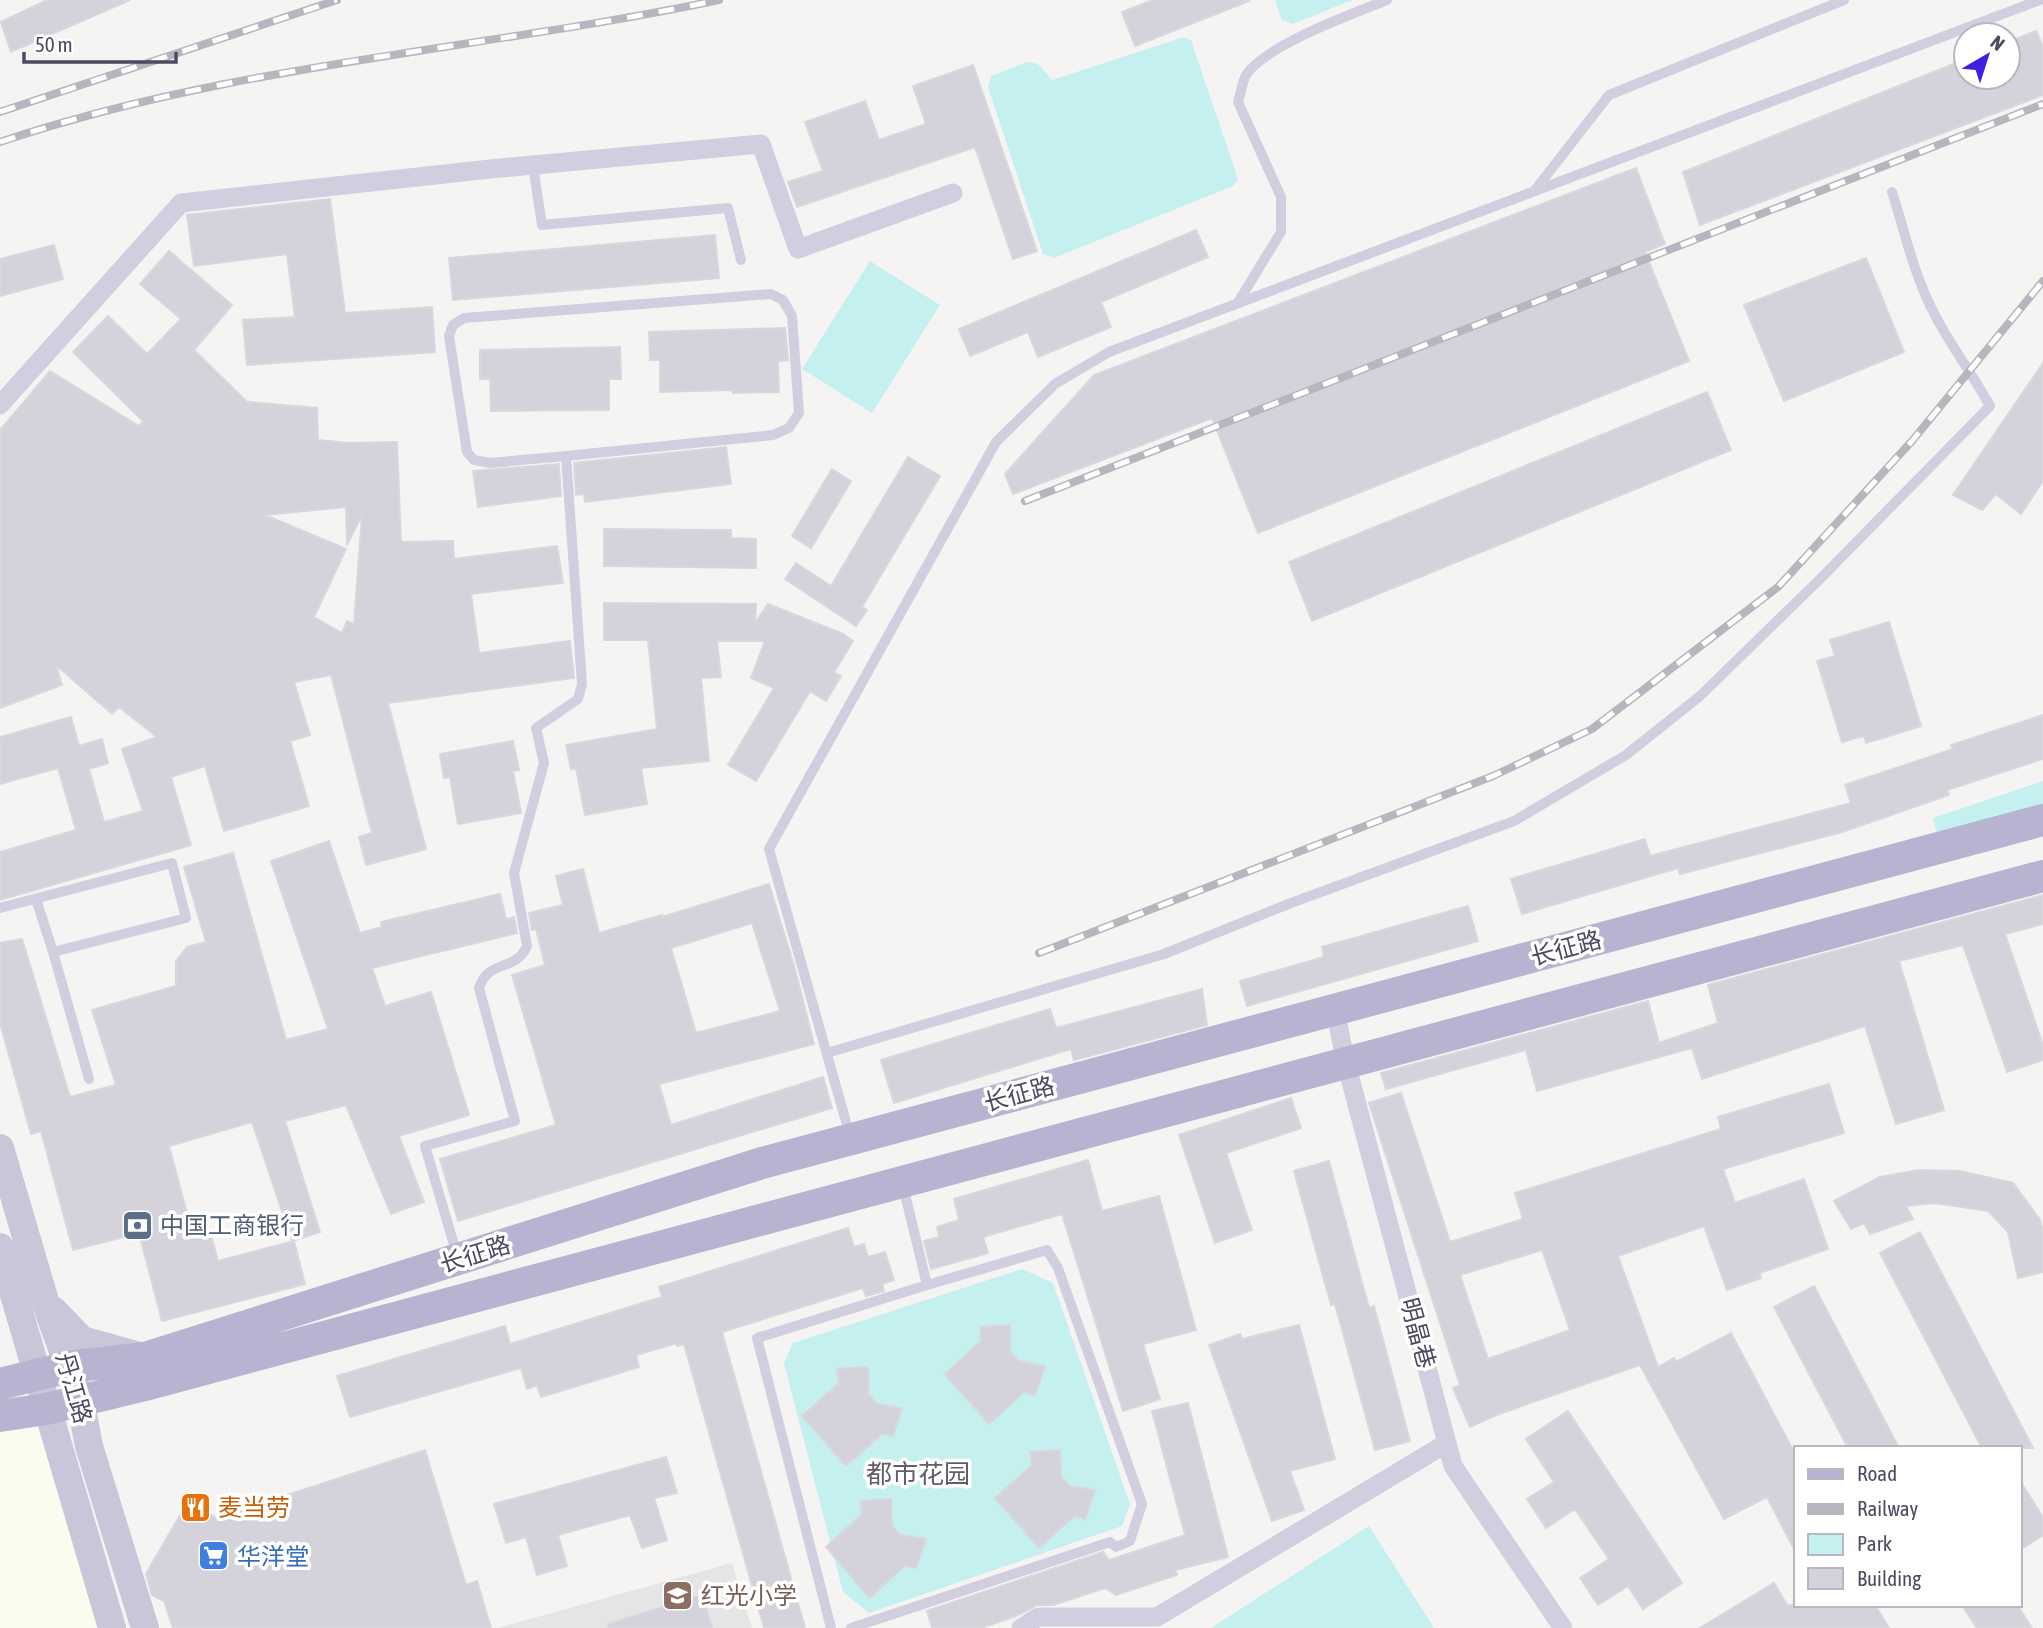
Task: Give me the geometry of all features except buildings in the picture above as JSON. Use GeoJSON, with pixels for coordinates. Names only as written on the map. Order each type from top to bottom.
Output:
{"type":"FeatureCollection","features":[{"type":"Feature","properties":{"kind":"main road","name":"长征路"},"geometry":{"type":"LineString","coordinates":[[0,1418],[80,1399],[145,1371],[458,1259],[762,1163],[2043,820]]}},
{"type":"Feature","properties":{"kind":"main road","name":"长征路"},"geometry":{"type":"LineString","coordinates":[[0,1384],[69,1367],[145,1371],[902,1182],[2043,876]]}},
{"type":"Feature","properties":{"kind":"main road","name":"丹江路"},"geometry":{"type":"LineString","coordinates":[[0,1148],[45,1301],[80,1399],[89,1446],[145,1628]]}},
{"type":"Feature","properties":{"kind":"main road","name":"丹江路"},"geometry":{"type":"LineString","coordinates":[[0,1247],[112,1628]]}},
{"type":"Feature","properties":{"kind":"main road"},"geometry":{"type":"LineString","coordinates":[[45,1301],[82,1340],[145,1371],[108,1407],[89,1446]]}},
{"type":"Feature","properties":{"kind":"main road"},"geometry":{"type":"LineString","coordinates":[[0,1374],[12,1362],[18,1312]]}},
{"type":"Feature","properties":{"kind":"main road"},"geometry":{"type":"LineString","coordinates":[[0,1418],[34,1427],[64,1462]]}},
{"type":"Feature","properties":{"kind":"street"},"geometry":{"type":"LineString","coordinates":[[0,405],[181,203],[761,144],[798,249],[953,193]]}},
{"type":"Feature","properties":{"kind":"street","name":"明晶巷"},"geometry":{"type":"LineString","coordinates":[[1335,1010],[1346,1062],[1453,1465],[1563,1628]]}},
{"type":"Feature","properties":{"kind":"street"},"geometry":{"type":"LineString","coordinates":[[1021,1628],[1038,1617],[1157,1617],[1447,1443]]}},
{"type":"Feature","properties":{"kind":"lane"},"geometry":{"type":"LineString","coordinates":[[1236,304],[1281,232],[1281,197],[1238,102],[1246,76],[1268,55],[1321,26],[1387,0]]}},
{"type":"Feature","properties":{"kind":"lane"},"geometry":{"type":"LineString","coordinates":[[1534,192],[1609,95],[1844,0]]}},
{"type":"Feature","properties":{"kind":"lane"},"geometry":{"type":"LineString","coordinates":[[851,1140],[769,849],[996,443],[1055,384],[1109,352],[2040,0]]}},
{"type":"Feature","properties":{"kind":"lane"},"geometry":{"type":"LineString","coordinates":[[533,166],[542,225],[728,208],[741,260]]}},
{"type":"Feature","properties":{"kind":"lane"},"geometry":{"type":"LineString","coordinates":[[827,1053],[1164,954],[1291,902],[1514,821],[1626,755],[1689,704],[1820,579],[1990,406],[1921,286],[1892,192]]}},
{"type":"Feature","properties":{"kind":"lane"},"geometry":{"type":"LineString","coordinates":[[771,294],[783,300],[792,316],[799,413],[789,428],[773,435],[566,456],[490,463],[474,460],[467,452],[449,336],[453,325],[464,317],[771,294]]}},
{"type":"Feature","properties":{"kind":"lane"},"geometry":{"type":"LineString","coordinates":[[458,1259],[425,1146],[515,1121],[479,988],[482,978],[492,969],[516,961],[524,954],[527,946],[514,873],[544,763],[536,728],[578,699],[582,684],[566,456]]}},
{"type":"Feature","properties":{"kind":"lane"},"geometry":{"type":"LineString","coordinates":[[0,908],[172,863],[186,918],[53,952]]}},
{"type":"Feature","properties":{"kind":"lane"},"geometry":{"type":"LineString","coordinates":[[36,899],[89,1079]]}},
{"type":"Feature","properties":{"kind":"lane"},"geometry":{"type":"LineString","coordinates":[[902,1182],[927,1284]]}},
{"type":"Feature","properties":{"kind":"lane"},"geometry":{"type":"LineString","coordinates":[[831,1628],[757,1338],[927,1284],[1047,1250],[1058,1268],[1142,1504],[1130,1541],[1116,1547],[1110,1542],[850,1628]]}},
{"type":"Feature","properties":{"kind":"shaded area"},"geometry":{"type":"Polygon","coordinates":[[[46,1409],[112,1628],[0,1628],[0,1415],[46,1409]]]}},
{"type":"Feature","properties":{"kind":"shaded area","name":"红光小学"},"geometry":{"type":"Polygon","coordinates":[[[732,1563],[752,1628],[497,1628],[732,1563]]]}},
{"type":"Feature","properties":{"kind":"green space"},"geometry":{"type":"Polygon","coordinates":[[[1275,0],[1352,0],[1293,24],[1282,20],[1275,0]]]}},
{"type":"Feature","properties":{"kind":"green space"},"geometry":{"type":"Polygon","coordinates":[[[1184,37],[1191,40],[1238,179],[1233,186],[1054,258],[1043,254],[988,87],[991,76],[1027,62],[1038,64],[1052,80],[1184,37]]]}},
{"type":"Feature","properties":{"kind":"green space"},"geometry":{"type":"Polygon","coordinates":[[[870,261],[940,305],[872,413],[802,369],[870,261]]]}},
{"type":"Feature","properties":{"kind":"green space"},"geometry":{"type":"Polygon","coordinates":[[[2043,781],[2043,808],[1938,837],[1933,818],[2043,781]]]}},
{"type":"Feature","properties":{"kind":"green space"},"geometry":{"type":"Polygon","coordinates":[[[1022,1269],[1053,1283],[1130,1504],[1122,1526],[869,1613],[843,1592],[784,1363],[793,1343],[1022,1269]]]}},
{"type":"Feature","properties":{"kind":"green space"},"geometry":{"type":"Polygon","coordinates":[[[1369,1526],[1434,1628],[1211,1628],[1369,1526]]]}},
{"type":"Feature","properties":{"kind":"railway"},"geometry":{"type":"LineString","coordinates":[[0,112],[337,0]]}},
{"type":"Feature","properties":{"kind":"railway"},"geometry":{"type":"LineString","coordinates":[[0,142],[88,116],[267,76],[719,0]]}},
{"type":"Feature","properties":{"kind":"railway"},"geometry":{"type":"LineString","coordinates":[[1025,501],[2043,104]]}},
{"type":"Feature","properties":{"kind":"railway"},"geometry":{"type":"LineString","coordinates":[[1039,953],[1493,776],[1592,729],[1778,587],[1912,441],[2043,281]]}},
{"type":"Feature","properties":{"kind":"place","name":"中国工商银行"},"geometry":{"type":"Point","coordinates":[137,1225]}},
{"type":"Feature","properties":{"kind":"place","name":"麦当劳"},"geometry":{"type":"Point","coordinates":[195,1507]}},
{"type":"Feature","properties":{"kind":"place","name":"华洋堂"},"geometry":{"type":"Point","coordinates":[214,1556]}},
{"type":"Feature","properties":{"kind":"place","name":"红光小学"},"geometry":{"type":"Point","coordinates":[678,1595]}},
{"type":"Feature","properties":{"kind":"district","name":"都市花园"},"geometry":{"type":"Point","coordinates":[918,1474]}}]}
